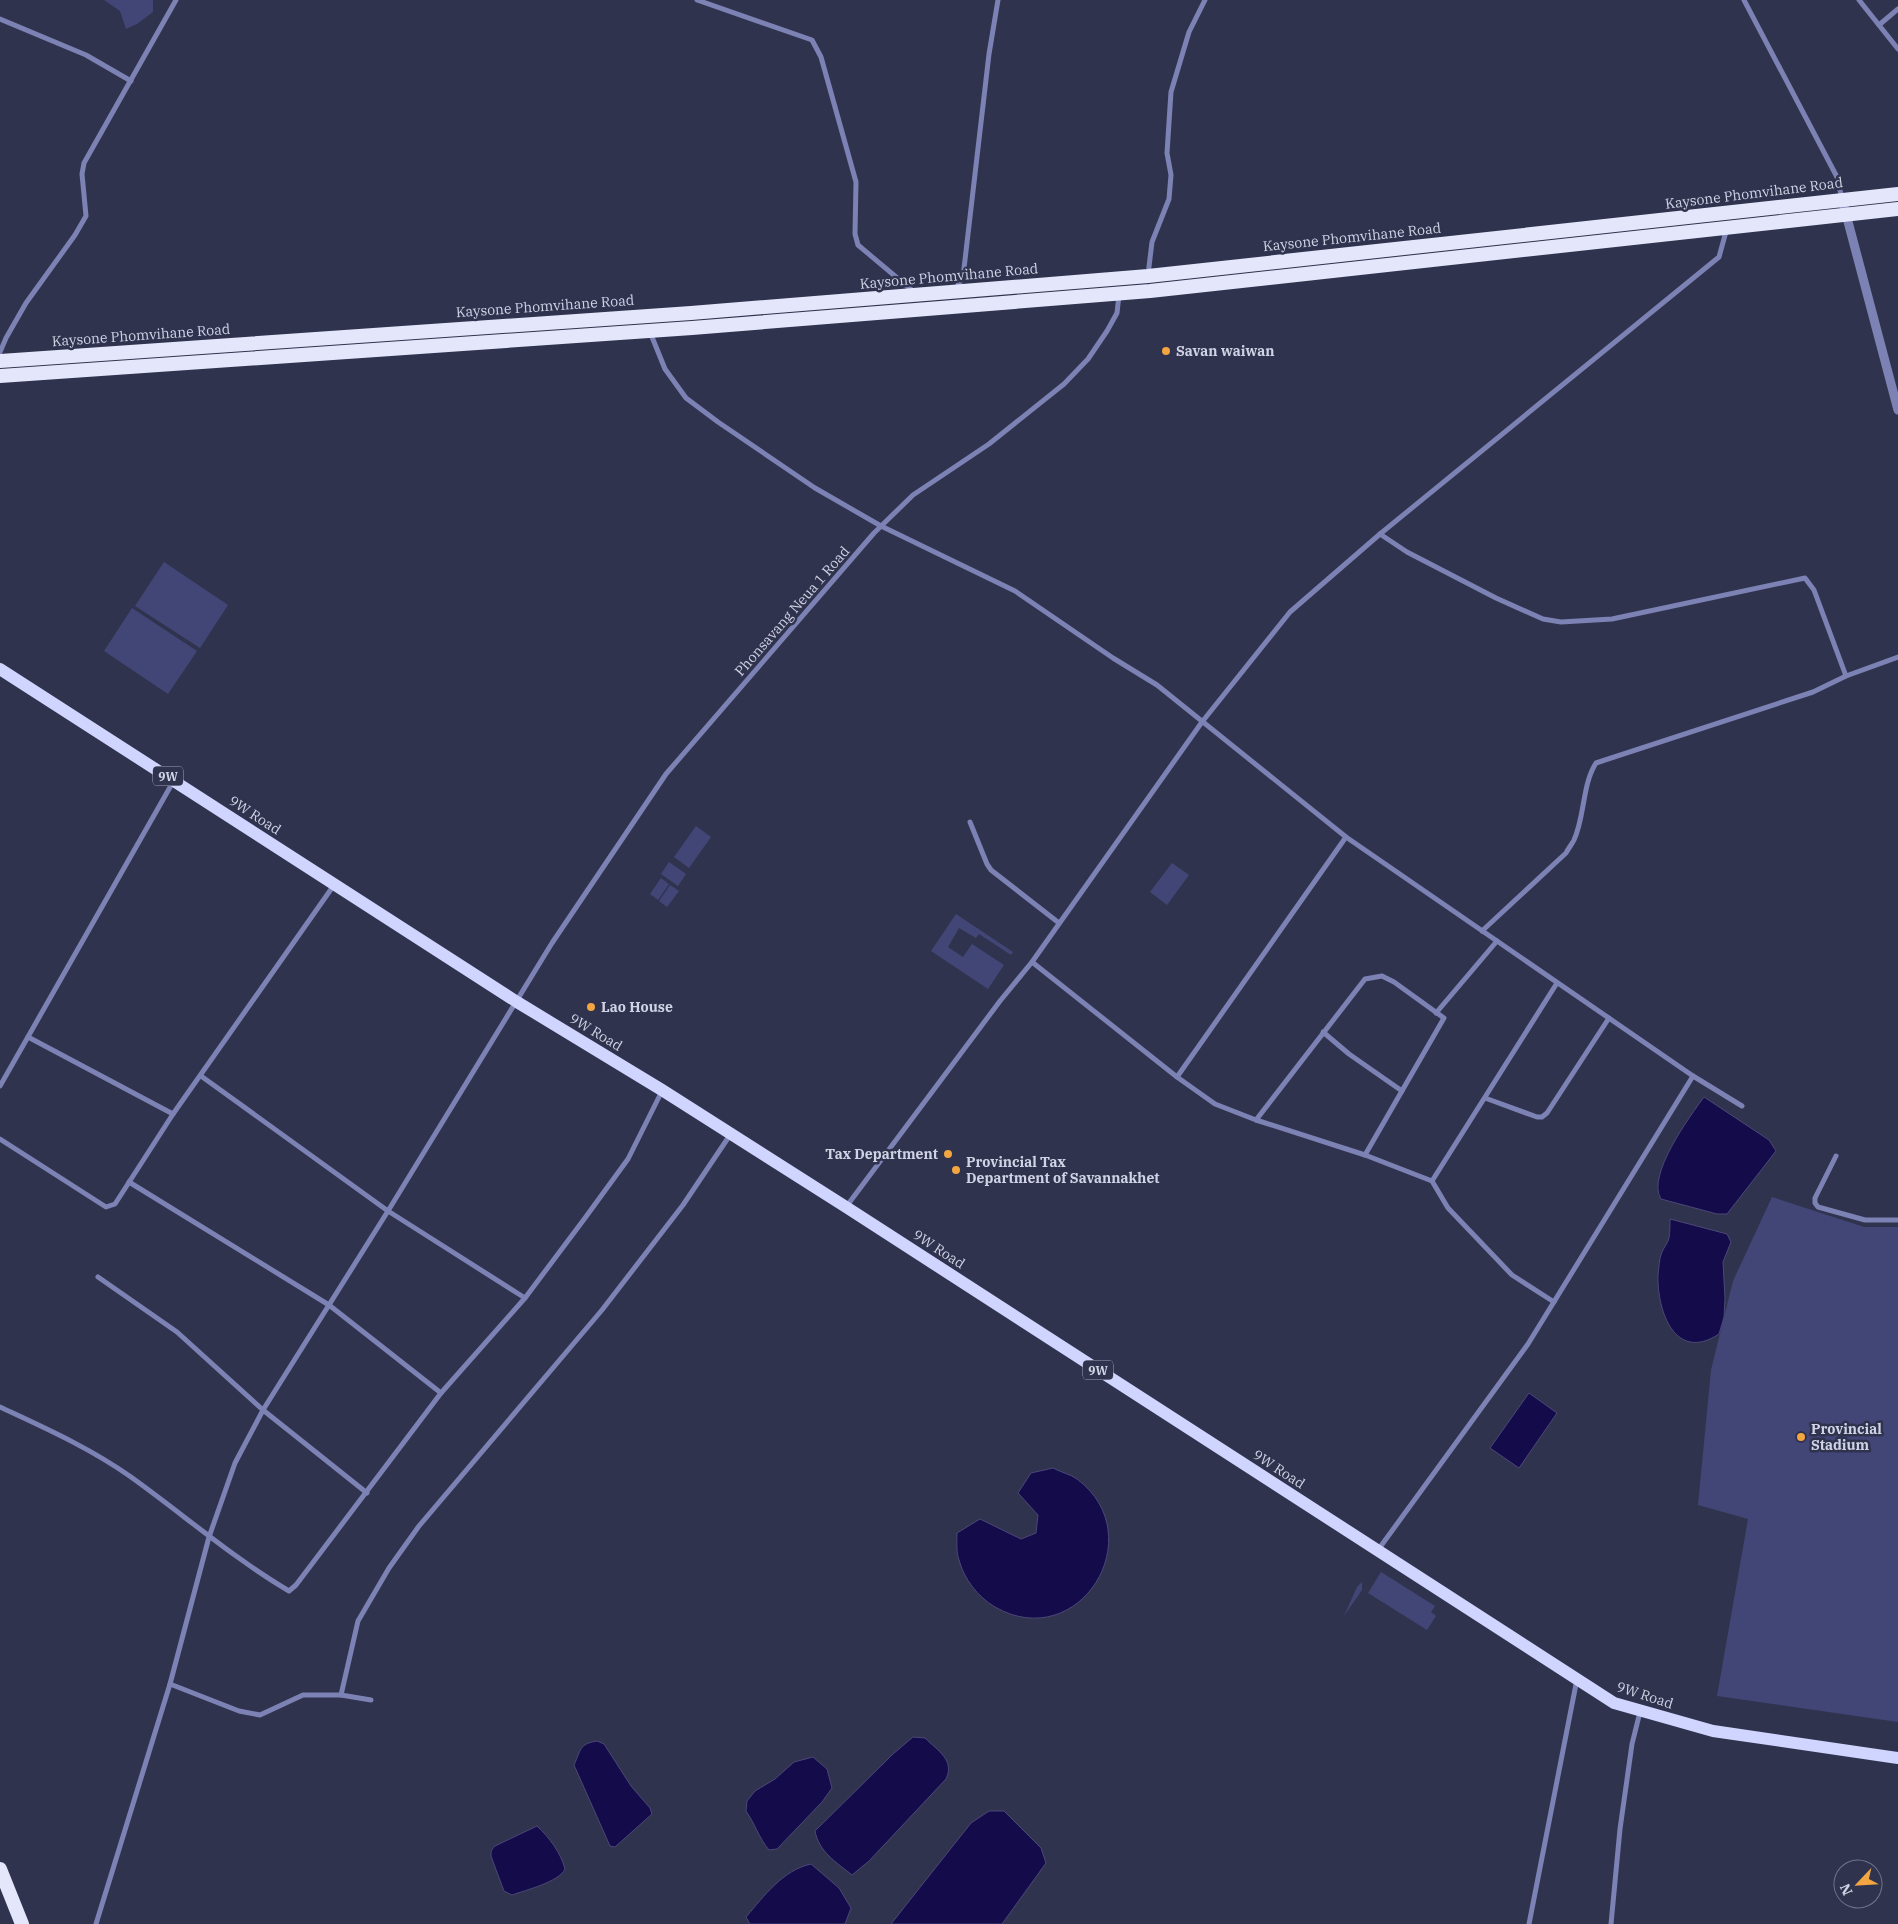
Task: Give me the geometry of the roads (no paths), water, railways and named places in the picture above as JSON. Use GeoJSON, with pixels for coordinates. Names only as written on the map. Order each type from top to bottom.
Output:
{"type":"FeatureCollection","features":[{"type":"Feature","properties":{"kind":"highway","name":"Kaysone Phomvihane Road"},"geometry":{"type":"LineString","coordinates":[[0,361],[919,296],[1148,276],[1898,194]]}},
{"type":"Feature","properties":{"kind":"highway"},"geometry":{"type":"LineString","coordinates":[[0,376],[920,311],[1119,293],[1898,209]]}},
{"type":"Feature","properties":{"kind":"highway"},"geometry":{"type":"LineString","coordinates":[[0,1869],[21,1922]]}},
{"type":"Feature","properties":{"kind":"main road","name":"9W Road"},"geometry":{"type":"LineString","coordinates":[[0,669],[174,779],[334,885],[517,1002],[662,1090],[846,1207],[1614,1703],[1714,1731],[1898,1758]]}},
{"type":"Feature","properties":{"kind":"street"},"geometry":{"type":"LineString","coordinates":[[0,352],[26,303],[75,236],[86,216],[82,174],[84,163],[176,0]]}},
{"type":"Feature","properties":{"kind":"street"},"geometry":{"type":"LineString","coordinates":[[698,0],[812,40],[821,57],[856,182],[855,234],[858,245],[919,296]]}},
{"type":"Feature","properties":{"kind":"street"},"geometry":{"type":"LineString","coordinates":[[953,293],[963,277],[989,54],[998,0]]}},
{"type":"Feature","properties":{"kind":"street"},"geometry":{"type":"LineString","coordinates":[[1148,276],[1152,242],[1169,199],[1171,175],[1167,153],[1171,92],[1189,32],[1205,0]]}},
{"type":"Feature","properties":{"kind":"street"},"geometry":{"type":"LineString","coordinates":[[1744,0],[1837,177],[1845,214],[1898,410]]}},
{"type":"Feature","properties":{"kind":"street"},"geometry":{"type":"LineString","coordinates":[[1860,0],[1898,49]]}},
{"type":"Feature","properties":{"kind":"street"},"geometry":{"type":"LineString","coordinates":[[1880,25],[1898,9]]}},
{"type":"Feature","properties":{"kind":"street"},"geometry":{"type":"LineString","coordinates":[[0,19],[86,55],[131,81]]}},
{"type":"Feature","properties":{"kind":"street"},"geometry":{"type":"LineString","coordinates":[[846,1207],[1000,1001],[1032,962],[1202,722],[1290,612],[1380,534],[1719,257],[1727,228]]}},
{"type":"Feature","properties":{"kind":"street","name":"Phonsavang Neua 1 Road"},"geometry":{"type":"LineString","coordinates":[[96,1924],[170,1684],[209,1537],[234,1463],[264,1410],[552,943],[666,774],[881,526],[913,495],[990,444],[1064,384],[1088,359],[1117,313],[1118,278]]}},
{"type":"Feature","properties":{"kind":"street"},"geometry":{"type":"LineString","coordinates":[[650,331],[665,368],[686,398],[815,488],[881,526],[1015,591],[1113,658],[1157,685],[1346,838],[1694,1076],[1742,1106]]}},
{"type":"Feature","properties":{"kind":"street"},"geometry":{"type":"LineString","coordinates":[[1380,534],[1414,556],[1496,598],[1542,619],[1560,622],[1612,619],[1805,578],[1814,590],[1846,676]]}},
{"type":"Feature","properties":{"kind":"street"},"geometry":{"type":"LineString","coordinates":[[1482,931],[1566,853],[1574,840],[1582,815],[1591,771],[1596,763],[1813,692],[1846,676],[1898,657]]}},
{"type":"Feature","properties":{"kind":"street"},"geometry":{"type":"LineString","coordinates":[[0,1086],[174,779]]}},
{"type":"Feature","properties":{"kind":"street"},"geometry":{"type":"LineString","coordinates":[[970,822],[991,870],[1059,923]]}},
{"type":"Feature","properties":{"kind":"street"},"geometry":{"type":"LineString","coordinates":[[1177,1076],[1346,838]]}},
{"type":"Feature","properties":{"kind":"street"},"geometry":{"type":"LineString","coordinates":[[0,1139],[106,1207],[115,1204],[173,1114],[334,885]]}},
{"type":"Feature","properties":{"kind":"street"},"geometry":{"type":"LineString","coordinates":[[1436,1013],[1497,941]]}},
{"type":"Feature","properties":{"kind":"street"},"geometry":{"type":"LineString","coordinates":[[1032,962],[1215,1104],[1256,1120],[1365,1155],[1432,1181],[1448,1208],[1512,1275],[1554,1302]]}},
{"type":"Feature","properties":{"kind":"street"},"geometry":{"type":"LineString","coordinates":[[1256,1120],[1365,979],[1382,976],[1394,982],[1444,1018],[1365,1155]]}},
{"type":"Feature","properties":{"kind":"street"},"geometry":{"type":"LineString","coordinates":[[1432,1181],[1557,983]]}},
{"type":"Feature","properties":{"kind":"street"},"geometry":{"type":"LineString","coordinates":[[1485,1098],[1536,1117],[1542,1117],[1547,1113],[1609,1018]]}},
{"type":"Feature","properties":{"kind":"street"},"geometry":{"type":"LineString","coordinates":[[1323,1032],[1349,1054],[1402,1091]]}},
{"type":"Feature","properties":{"kind":"street"},"geometry":{"type":"LineString","coordinates":[[28,1037],[173,1114]]}},
{"type":"Feature","properties":{"kind":"street"},"geometry":{"type":"LineString","coordinates":[[201,1076],[388,1211],[525,1298]]}},
{"type":"Feature","properties":{"kind":"street"},"geometry":{"type":"LineString","coordinates":[[1378,1550],[1528,1344],[1694,1076]]}},
{"type":"Feature","properties":{"kind":"street"},"geometry":{"type":"LineString","coordinates":[[0,1407],[64,1436],[130,1477],[242,1562],[289,1591],[296,1585],[367,1493],[441,1393],[525,1298],[628,1159],[662,1090]]}},
{"type":"Feature","properties":{"kind":"street"},"geometry":{"type":"LineString","coordinates":[[342,1695],[358,1622],[389,1568],[419,1526],[602,1310],[684,1205],[731,1134]]}},
{"type":"Feature","properties":{"kind":"street"},"geometry":{"type":"LineString","coordinates":[[1836,1156],[1815,1198],[1815,1203],[1818,1206],[1865,1220],[1898,1220]]}},
{"type":"Feature","properties":{"kind":"street"},"geometry":{"type":"LineString","coordinates":[[129,1182],[329,1305],[441,1393]]}},
{"type":"Feature","properties":{"kind":"street"},"geometry":{"type":"LineString","coordinates":[[98,1277],[177,1332],[264,1410],[367,1493]]}},
{"type":"Feature","properties":{"kind":"street"},"geometry":{"type":"LineString","coordinates":[[1529,1924],[1577,1679]]}},
{"type":"Feature","properties":{"kind":"street"},"geometry":{"type":"LineString","coordinates":[[170,1684],[239,1712],[260,1715],[303,1695],[342,1695],[371,1700]]}},
{"type":"Feature","properties":{"kind":"street"},"geometry":{"type":"LineString","coordinates":[[1611,1924],[1620,1829],[1632,1744],[1641,1711]]}},
{"type":"Feature","properties":{"kind":"place","name":"Savan waiwan"},"geometry":{"type":"Point","coordinates":[1166,351]}},
{"type":"Feature","properties":{"kind":"place","name":"Lao House"},"geometry":{"type":"Point","coordinates":[591,1007]}},
{"type":"Feature","properties":{"kind":"place","name":"Tax Department"},"geometry":{"type":"Point","coordinates":[948,1154]}},
{"type":"Feature","properties":{"kind":"place","name":"Provincial Tax Department of Savannakhet"},"geometry":{"type":"Point","coordinates":[956,1170]}},
{"type":"Feature","properties":{"kind":"place","name":"Provincial Stadium"},"geometry":{"type":"Point","coordinates":[1801,1437]}}]}
